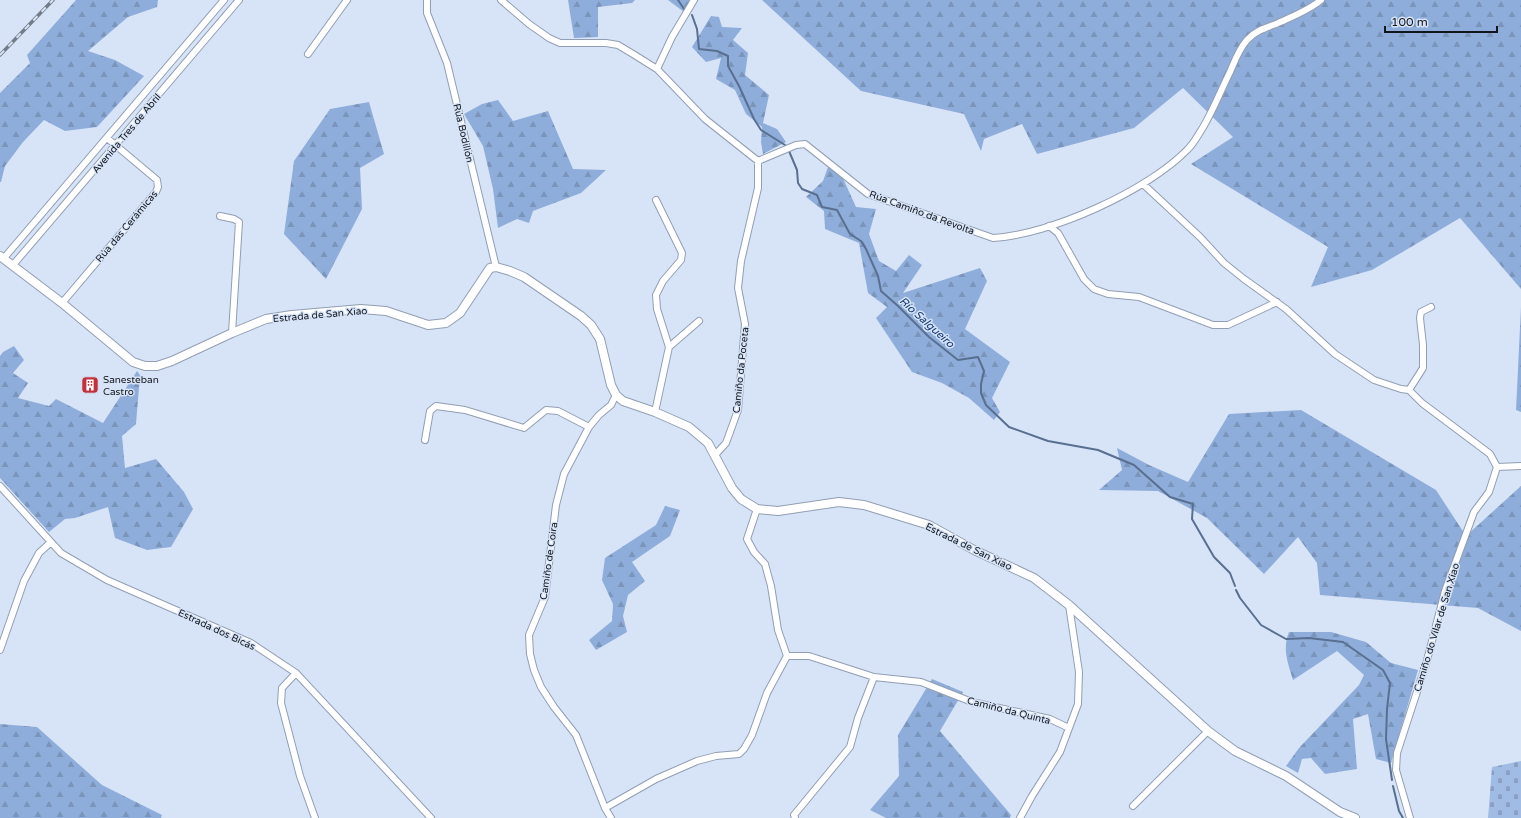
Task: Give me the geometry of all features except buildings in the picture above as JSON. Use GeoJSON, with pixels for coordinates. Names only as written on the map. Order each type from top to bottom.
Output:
{"type":"FeatureCollection","features":[{"type":"Feature","properties":{"kind":"street","name":"Avenida Tres de Abril"},"geometry":{"type":"LineString","coordinates":[[2,257],[107,138],[224,0]]}},
{"type":"Feature","properties":{"kind":"street","name":"Avenida Tres de Abril"},"geometry":{"type":"LineString","coordinates":[[13,265],[239,0]]}},
{"type":"Feature","properties":{"kind":"street"},"geometry":{"type":"LineString","coordinates":[[308,54],[347,0]]}},
{"type":"Feature","properties":{"kind":"street","name":"Rúa Bodillón"},"geometry":{"type":"LineString","coordinates":[[427,0],[427,13],[447,63],[496,267]]}},
{"type":"Feature","properties":{"kind":"street"},"geometry":{"type":"LineString","coordinates":[[501,0],[528,24],[549,38],[560,43],[606,43],[618,45],[657,69],[706,119],[758,161]]}},
{"type":"Feature","properties":{"kind":"street"},"geometry":{"type":"LineString","coordinates":[[657,69],[672,37],[694,0]]}},
{"type":"Feature","properties":{"kind":"street","name":"Rúa Camiño da Revolta"},"geometry":{"type":"LineString","coordinates":[[758,161],[796,145],[804,144],[868,194],[898,203],[993,238],[1006,237],[1049,226],[1088,211],[1143,184],[1158,174],[1189,148],[1203,127],[1238,52],[1248,39],[1256,32],[1312,7],[1321,0]]}},
{"type":"Feature","properties":{"kind":"street","name":"Rúa das Cerámicas"},"geometry":{"type":"LineString","coordinates":[[62,302],[156,192],[158,187],[157,180],[107,138]]}},
{"type":"Feature","properties":{"kind":"street","name":"Camiño da Poceta"},"geometry":{"type":"LineString","coordinates":[[715,455],[726,443],[738,410],[745,324],[738,288],[740,261],[758,188],[758,161]]}},
{"type":"Feature","properties":{"kind":"street"},"geometry":{"type":"LineString","coordinates":[[1143,184],[1200,237],[1224,264],[1286,309],[1335,354],[1374,380],[1401,389],[1409,390],[1422,403],[1490,454],[1497,467],[1521,466]]}},
{"type":"Feature","properties":{"kind":"street"},"geometry":{"type":"LineString","coordinates":[[655,412],[669,347],[656,309],[656,295],[663,281],[681,260],[682,253],[656,200]]}},
{"type":"Feature","properties":{"kind":"street"},"geometry":{"type":"LineString","coordinates":[[220,216],[234,218],[239,222],[232,333]]}},
{"type":"Feature","properties":{"kind":"street"},"geometry":{"type":"LineString","coordinates":[[1049,226],[1058,233],[1084,279],[1094,289],[1108,294],[1139,297],[1213,325],[1228,325],[1277,302]]}},
{"type":"Feature","properties":{"kind":"street","name":"Estrada de San Xiao"},"geometry":{"type":"LineString","coordinates":[[2,257],[62,302],[133,362],[145,366],[157,366],[172,361],[266,319],[361,309],[386,311],[428,325],[446,323],[460,312],[490,268],[496,267]]}},
{"type":"Feature","properties":{"kind":"street"},"geometry":{"type":"LineString","coordinates":[[496,267],[524,277],[581,316],[591,325],[600,339],[611,385],[616,394]]}},
{"type":"Feature","properties":{"kind":"street"},"geometry":{"type":"LineString","coordinates":[[1409,390],[1423,368],[1424,344],[1420,318],[1421,312],[1431,307]]}},
{"type":"Feature","properties":{"kind":"street"},"geometry":{"type":"LineString","coordinates":[[669,347],[699,321]]}},
{"type":"Feature","properties":{"kind":"street","name":"Estrada de San Xiao"},"geometry":{"type":"LineString","coordinates":[[616,394],[623,401],[655,412],[689,427],[708,443],[732,488],[741,499],[757,509],[778,511],[839,502],[864,504],[929,525],[974,550],[1034,578],[1069,605],[1208,731],[1235,751],[1286,776],[1340,812],[1355,818]]}},
{"type":"Feature","properties":{"kind":"street","name":"Camiño de Coira"},"geometry":{"type":"LineString","coordinates":[[611,818],[605,808],[576,735],[554,708],[541,687],[534,670],[530,654],[529,635],[545,597],[557,499],[564,474],[589,427],[599,415],[611,405],[616,394]]}},
{"type":"Feature","properties":{"kind":"street"},"geometry":{"type":"LineString","coordinates":[[425,440],[430,411],[436,406],[465,410],[524,428],[546,410],[558,411],[589,427]]}},
{"type":"Feature","properties":{"kind":"street","name":"Camiño do Vilar de San Xiao"},"geometry":{"type":"LineString","coordinates":[[1410,818],[1396,770],[1397,753],[1426,664],[1445,591],[1474,512],[1489,492],[1497,467]]}},
{"type":"Feature","properties":{"kind":"street","name":"Estrada dos Bicás"},"geometry":{"type":"LineString","coordinates":[[0,486],[61,553],[107,580],[251,643],[296,673],[431,818]]}},
{"type":"Feature","properties":{"kind":"street"},"geometry":{"type":"LineString","coordinates":[[605,808],[656,779],[697,762],[716,756],[739,754],[744,749],[752,735],[767,693],[787,656],[778,630],[771,586],[765,564],[754,552],[747,539],[757,509]]}},
{"type":"Feature","properties":{"kind":"street"},"geometry":{"type":"LineString","coordinates":[[0,650],[24,581],[40,553],[51,542]]}},
{"type":"Feature","properties":{"kind":"street"},"geometry":{"type":"LineString","coordinates":[[1020,818],[1060,752],[1078,704],[1079,672],[1069,605]]}},
{"type":"Feature","properties":{"kind":"street","name":"Camiño da Quinta"},"geometry":{"type":"LineString","coordinates":[[787,656],[809,656],[874,677],[922,682],[972,702],[1050,719],[1069,728]]}},
{"type":"Feature","properties":{"kind":"street"},"geometry":{"type":"LineString","coordinates":[[296,673],[282,688],[281,703],[300,776],[316,818]]}},
{"type":"Feature","properties":{"kind":"street"},"geometry":{"type":"LineString","coordinates":[[795,818],[794,815],[850,747],[858,718],[874,677]]}},
{"type":"Feature","properties":{"kind":"street"},"geometry":{"type":"LineString","coordinates":[[1133,806],[1208,731]]}},
{"type":"Feature","properties":{"kind":"green space"},"geometry":{"type":"Polygon","coordinates":[[[76,0],[158,0],[157,7],[128,17],[88,51],[115,60],[144,76],[97,127],[65,131],[44,120],[23,142],[5,166],[0,182],[0,93],[30,63],[27,55],[76,0]]]}},
{"type":"Feature","properties":{"kind":"green space"},"geometry":{"type":"Polygon","coordinates":[[[568,0],[635,0],[632,3],[598,7],[598,37],[574,38],[568,0]]]}},
{"type":"Feature","properties":{"kind":"green space"},"geometry":{"type":"Polygon","coordinates":[[[668,0],[690,0],[684,12],[668,0]]]}},
{"type":"Feature","properties":{"kind":"green space"},"geometry":{"type":"Polygon","coordinates":[[[762,0],[1521,0],[1521,289],[1460,218],[1372,270],[1311,287],[1328,247],[1191,164],[1233,137],[1183,88],[1134,128],[1037,154],[1022,124],[984,139],[981,151],[964,114],[861,91],[762,0]]]}},
{"type":"Feature","properties":{"kind":"green space"},"geometry":{"type":"Polygon","coordinates":[[[711,16],[719,17],[722,27],[742,28],[733,40],[748,53],[745,75],[769,95],[763,123],[777,129],[786,142],[763,154],[761,142],[762,127],[746,114],[735,90],[716,79],[721,58],[706,62],[692,47],[711,16]]]}},
{"type":"Feature","properties":{"kind":"green space"},"geometry":{"type":"Polygon","coordinates":[[[498,100],[513,121],[548,111],[573,169],[606,170],[581,193],[533,211],[529,223],[517,219],[498,228],[493,189],[483,146],[464,114],[482,104],[498,100]]]}},
{"type":"Feature","properties":{"kind":"green space"},"geometry":{"type":"Polygon","coordinates":[[[369,102],[384,154],[360,168],[362,209],[326,279],[284,234],[294,161],[330,109],[369,102]]]}},
{"type":"Feature","properties":{"kind":"green space"},"geometry":{"type":"Polygon","coordinates":[[[828,167],[841,174],[856,207],[876,209],[869,234],[879,261],[896,271],[909,255],[922,265],[903,293],[980,268],[987,281],[965,329],[1010,362],[992,398],[1000,412],[994,420],[969,398],[942,383],[912,372],[876,318],[887,307],[868,293],[859,243],[825,229],[824,211],[806,197],[823,181],[828,167]]]}},
{"type":"Feature","properties":{"kind":"green space"},"geometry":{"type":"Polygon","coordinates":[[[1521,307],[1521,412],[1516,410],[1521,307]]]}},
{"type":"Feature","properties":{"kind":"green space"},"geometry":{"type":"Polygon","coordinates":[[[14,346],[24,360],[13,373],[28,383],[18,398],[49,406],[56,399],[103,423],[137,371],[140,375],[136,424],[122,436],[125,468],[156,459],[184,492],[193,509],[171,547],[147,550],[115,538],[108,507],[75,518],[65,519],[49,532],[0,478],[0,356],[3,352],[14,346]]]}},
{"type":"Feature","properties":{"kind":"green space"},"geometry":{"type":"Polygon","coordinates":[[[1301,410],[1436,490],[1466,536],[1521,486],[1521,631],[1478,608],[1320,595],[1317,563],[1298,537],[1264,574],[1207,518],[1158,491],[1099,490],[1122,470],[1117,448],[1149,465],[1188,482],[1229,414],[1301,410]]]}},
{"type":"Feature","properties":{"kind":"green space"},"geometry":{"type":"Polygon","coordinates":[[[665,506],[680,510],[670,536],[632,562],[645,581],[628,595],[623,616],[627,632],[596,650],[589,640],[612,621],[613,604],[602,580],[605,558],[656,525],[665,506]]]}},
{"type":"Feature","properties":{"kind":"green space"},"geometry":{"type":"Polygon","coordinates":[[[1289,632],[1331,632],[1366,642],[1391,663],[1418,670],[1391,763],[1376,759],[1368,714],[1353,719],[1357,769],[1325,774],[1311,758],[1302,759],[1298,773],[1286,766],[1299,748],[1359,685],[1364,675],[1337,651],[1293,680],[1286,650],[1289,632]]]}},
{"type":"Feature","properties":{"kind":"green space"},"geometry":{"type":"Polygon","coordinates":[[[932,679],[963,692],[940,731],[1011,815],[1010,818],[886,818],[870,810],[899,776],[898,735],[932,679]]]}},
{"type":"Feature","properties":{"kind":"green space"},"geometry":{"type":"Polygon","coordinates":[[[0,724],[37,727],[102,785],[162,815],[161,818],[0,818],[0,724]]]}},
{"type":"Feature","properties":{"kind":"green space"},"geometry":{"type":"Polygon","coordinates":[[[1521,761],[1521,818],[1488,818],[1492,767],[1521,761]]]}},
{"type":"Feature","properties":{"kind":"waterway","name":"Río Salgueiro"},"geometry":{"type":"LineString","coordinates":[[678,0],[684,9]]}},
{"type":"Feature","properties":{"kind":"waterway","name":"Río Salgueiro"},"geometry":{"type":"LineString","coordinates":[[692,15],[697,29],[699,49],[717,51],[728,56],[728,66],[761,130],[785,145]]}},
{"type":"Feature","properties":{"kind":"waterway","name":"Río Salgueiro"},"geometry":{"type":"LineString","coordinates":[[789,151],[797,170],[798,183],[802,189],[817,195],[822,207],[837,210],[850,234],[861,241],[878,276],[881,291],[929,337],[958,360],[978,357],[984,371],[981,384],[981,393],[986,405],[1009,427],[1048,441],[1098,450],[1134,465],[1170,497],[1193,504],[1192,519],[1214,557],[1230,573],[1235,586]]}},
{"type":"Feature","properties":{"kind":"waterway","name":"Río Salgueiro"},"geometry":{"type":"LineString","coordinates":[[1236,590],[1240,598],[1261,625],[1286,639],[1309,638],[1343,642],[1383,670],[1390,683],[1386,739],[1392,780]]}},
{"type":"Feature","properties":{"kind":"waterway","name":"Río Salgueiro"},"geometry":{"type":"LineString","coordinates":[[1393,786],[1399,811],[1403,818]]}},
{"type":"Feature","properties":{"kind":"railway"},"geometry":{"type":"LineString","coordinates":[[0,55],[53,0]]}},
{"type":"Feature","properties":{"kind":"place","name":"Sanesteban Castro"},"geometry":{"type":"Point","coordinates":[90,385]}}]}
